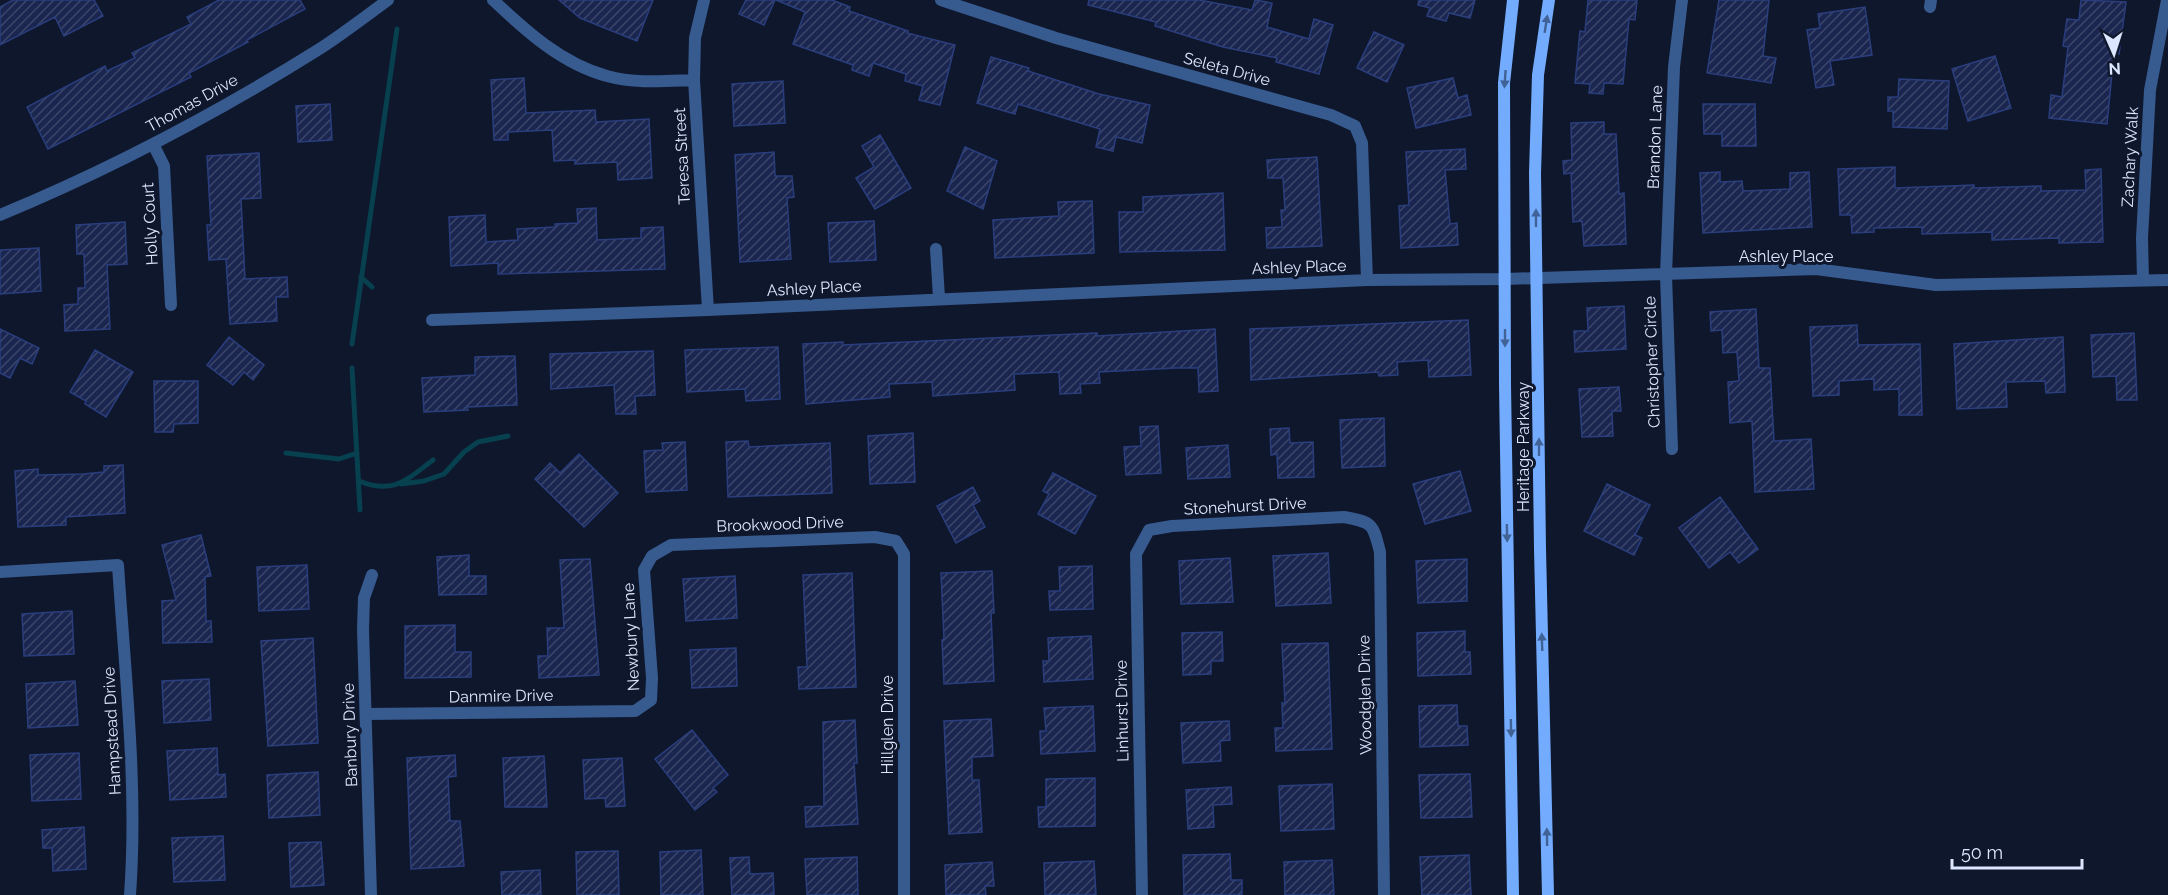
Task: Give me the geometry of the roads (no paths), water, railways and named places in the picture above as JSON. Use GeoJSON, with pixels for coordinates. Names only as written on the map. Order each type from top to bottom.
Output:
{"type":"FeatureCollection","features":[{"type":"Feature","properties":{"kind":"main road","name":"Heritage Parkway"},"geometry":{"type":"LineString","coordinates":[[1513,0],[1504,83],[1505,397],[1513,895]]}},
{"type":"Feature","properties":{"kind":"main road","name":"Heritage Parkway"},"geometry":{"type":"LineString","coordinates":[[1548,895],[1536,277],[1538,75],[1549,0]]}},
{"type":"Feature","properties":{"kind":"street","name":"Thomas Drive"},"geometry":{"type":"LineString","coordinates":[[0,215],[41,198],[153,144],[233,100],[322,47],[388,0]]}},
{"type":"Feature","properties":{"kind":"street"},"geometry":{"type":"LineString","coordinates":[[493,0],[519,24],[564,58],[585,69],[609,77],[638,81],[694,80]]}},
{"type":"Feature","properties":{"kind":"street","name":"Teresa Street"},"geometry":{"type":"LineString","coordinates":[[704,0],[695,38],[694,80],[708,310]]}},
{"type":"Feature","properties":{"kind":"street","name":"Seleta Drive"},"geometry":{"type":"LineString","coordinates":[[941,0],[1056,38],[1331,115],[1355,126],[1362,143],[1367,280]]}},
{"type":"Feature","properties":{"kind":"street","name":"Brandon Lane"},"geometry":{"type":"LineString","coordinates":[[1666,275],[1674,67],[1683,0]]}},
{"type":"Feature","properties":{"kind":"street","name":"Zachary Walk"},"geometry":{"type":"LineString","coordinates":[[2143,280],[2142,238],[2150,90],[2167,0]]}},
{"type":"Feature","properties":{"kind":"street","name":"Holly Court"},"geometry":{"type":"LineString","coordinates":[[153,144],[164,166],[171,305]]}},
{"type":"Feature","properties":{"kind":"street"},"geometry":{"type":"LineString","coordinates":[[936,249],[939,298]]}},
{"type":"Feature","properties":{"kind":"street","name":"Ashley Place"},"geometry":{"type":"LineString","coordinates":[[432,320],[708,310],[1367,280],[1505,279],[1816,269],[1936,285],[2168,280]]}},
{"type":"Feature","properties":{"kind":"street","name":"Christopher Circle"},"geometry":{"type":"LineString","coordinates":[[1666,275],[1672,448]]}},
{"type":"Feature","properties":{"kind":"street","name":"Stonehurst Drive"},"geometry":{"type":"LineString","coordinates":[[1149,530],[1172,526],[1344,517]]}},
{"type":"Feature","properties":{"kind":"street","name":"Woodglen Drive"},"geometry":{"type":"LineString","coordinates":[[1344,517],[1365,521],[1375,532],[1380,552],[1384,895]]}},
{"type":"Feature","properties":{"kind":"street","name":"Linhurst Drive"},"geometry":{"type":"LineString","coordinates":[[1142,895],[1136,554],[1149,530]]}},
{"type":"Feature","properties":{"kind":"street","name":"Brookwood Drive"},"geometry":{"type":"LineString","coordinates":[[652,556],[670,545],[875,537],[896,541],[903,554]]}},
{"type":"Feature","properties":{"kind":"street","name":"Hillglen Drive"},"geometry":{"type":"LineString","coordinates":[[903,554],[904,895]]}},
{"type":"Feature","properties":{"kind":"street","name":"Newbury Lane"},"geometry":{"type":"LineString","coordinates":[[635,711],[651,700],[652,678],[644,570],[652,556]]}},
{"type":"Feature","properties":{"kind":"street","name":"Hampstead Drive"},"geometry":{"type":"LineString","coordinates":[[0,572],[118,565],[132,782],[134,846],[130,895]]}},
{"type":"Feature","properties":{"kind":"street","name":"Banbury Drive"},"geometry":{"type":"LineString","coordinates":[[371,895],[363,628],[364,598],[372,575]]}},
{"type":"Feature","properties":{"kind":"street","name":"Danmire Drive"},"geometry":{"type":"LineString","coordinates":[[367,714],[635,711]]}},
{"type":"Feature","properties":{"kind":"waterway"},"geometry":{"type":"LineString","coordinates":[[352,344],[397,29]]}},
{"type":"Feature","properties":{"kind":"waterway"},"geometry":{"type":"LineString","coordinates":[[361,277],[372,287]]}},
{"type":"Feature","properties":{"kind":"waterway"},"geometry":{"type":"LineString","coordinates":[[352,368],[360,510]]}},
{"type":"Feature","properties":{"kind":"waterway"},"geometry":{"type":"LineString","coordinates":[[401,484],[424,481],[444,474],[464,452],[478,442],[508,436]]}},
{"type":"Feature","properties":{"kind":"waterway"},"geometry":{"type":"LineString","coordinates":[[286,453],[339,459],[357,453]]}},
{"type":"Feature","properties":{"kind":"waterway"},"geometry":{"type":"LineString","coordinates":[[359,481],[371,485],[391,486],[407,479],[433,460]]}}]}
